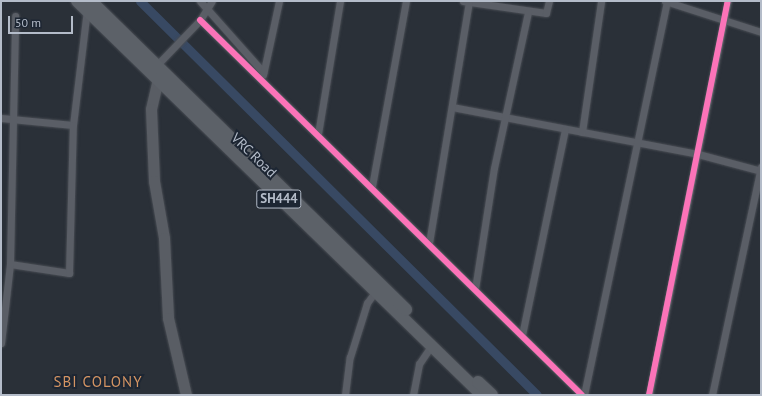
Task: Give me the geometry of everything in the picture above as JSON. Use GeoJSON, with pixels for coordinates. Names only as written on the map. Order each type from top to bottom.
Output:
{"type":"FeatureCollection","features":[{"type":"Feature","properties":{"kind":"main road","name":"VRC Road"},"geometry":{"type":"LineString","coordinates":[[77,1],[89,6],[154,74],[378,288],[472,390],[482,395]]}},
{"type":"Feature","properties":{"kind":"main road","name":"SH444"},"geometry":{"type":"LineString","coordinates":[[378,288],[492,395]]}},
{"type":"Feature","properties":{"kind":"street"},"geometry":{"type":"LineString","coordinates":[[200,1],[209,9],[264,72]]}},
{"type":"Feature","properties":{"kind":"street"},"geometry":{"type":"LineString","coordinates":[[186,395],[168,318],[164,238],[154,181],[151,109],[154,74],[168,54],[209,9],[212,1]]}},
{"type":"Feature","properties":{"kind":"street"},"geometry":{"type":"LineString","coordinates":[[263,81],[279,1]]}},
{"type":"Feature","properties":{"kind":"street"},"geometry":{"type":"LineString","coordinates":[[318,134],[340,1]]}},
{"type":"Feature","properties":{"kind":"street"},"geometry":{"type":"LineString","coordinates":[[372,186],[406,1]]}},
{"type":"Feature","properties":{"kind":"street"},"geometry":{"type":"LineString","coordinates":[[429,243],[452,107],[467,1],[528,12],[546,13],[549,1]]}},
{"type":"Feature","properties":{"kind":"street"},"geometry":{"type":"LineString","coordinates":[[582,132],[601,1]]}},
{"type":"Feature","properties":{"kind":"street"},"geometry":{"type":"LineString","coordinates":[[583,395],[666,1],[761,32]]}},
{"type":"Feature","properties":{"kind":"street"},"geometry":{"type":"LineString","coordinates":[[649,395],[728,1]]}},
{"type":"Feature","properties":{"kind":"street"},"geometry":{"type":"LineString","coordinates":[[10,264],[69,273],[73,125],[89,6]]}},
{"type":"Feature","properties":{"kind":"street"},"geometry":{"type":"LineString","coordinates":[[475,289],[494,168],[508,116],[528,12]]}},
{"type":"Feature","properties":{"kind":"street"},"geometry":{"type":"LineString","coordinates":[[1,343],[10,264],[15,16]]}},
{"type":"Feature","properties":{"kind":"street"},"geometry":{"type":"LineString","coordinates":[[200,20],[372,186],[583,395]]}},
{"type":"Feature","properties":{"kind":"street"},"geometry":{"type":"LineString","coordinates":[[452,107],[508,116],[637,144],[698,154],[761,169],[712,395]]}},
{"type":"Feature","properties":{"kind":"street"},"geometry":{"type":"LineString","coordinates":[[1,118],[73,125]]}},
{"type":"Feature","properties":{"kind":"street"},"geometry":{"type":"LineString","coordinates":[[522,335],[565,129]]}},
{"type":"Feature","properties":{"kind":"street"},"geometry":{"type":"LineString","coordinates":[[345,395],[350,357],[367,303],[378,288]]}},
{"type":"Feature","properties":{"kind":"street"},"geometry":{"type":"LineString","coordinates":[[413,395],[419,364],[431,346]]}},
{"type":"Feature","properties":{"kind":"waterway"},"geometry":{"type":"LineString","coordinates":[[140,1],[537,395]]}},
{"type":"Feature","properties":{"kind":"cycle path"},"geometry":{"type":"LineString","coordinates":[[649,395],[728,1]]}},
{"type":"Feature","properties":{"kind":"cycle path"},"geometry":{"type":"LineString","coordinates":[[200,20],[582,395]]}},
{"type":"Feature","properties":{"kind":"district","name":"SBI COLONY"},"geometry":{"type":"Point","coordinates":[98,382]}}]}
